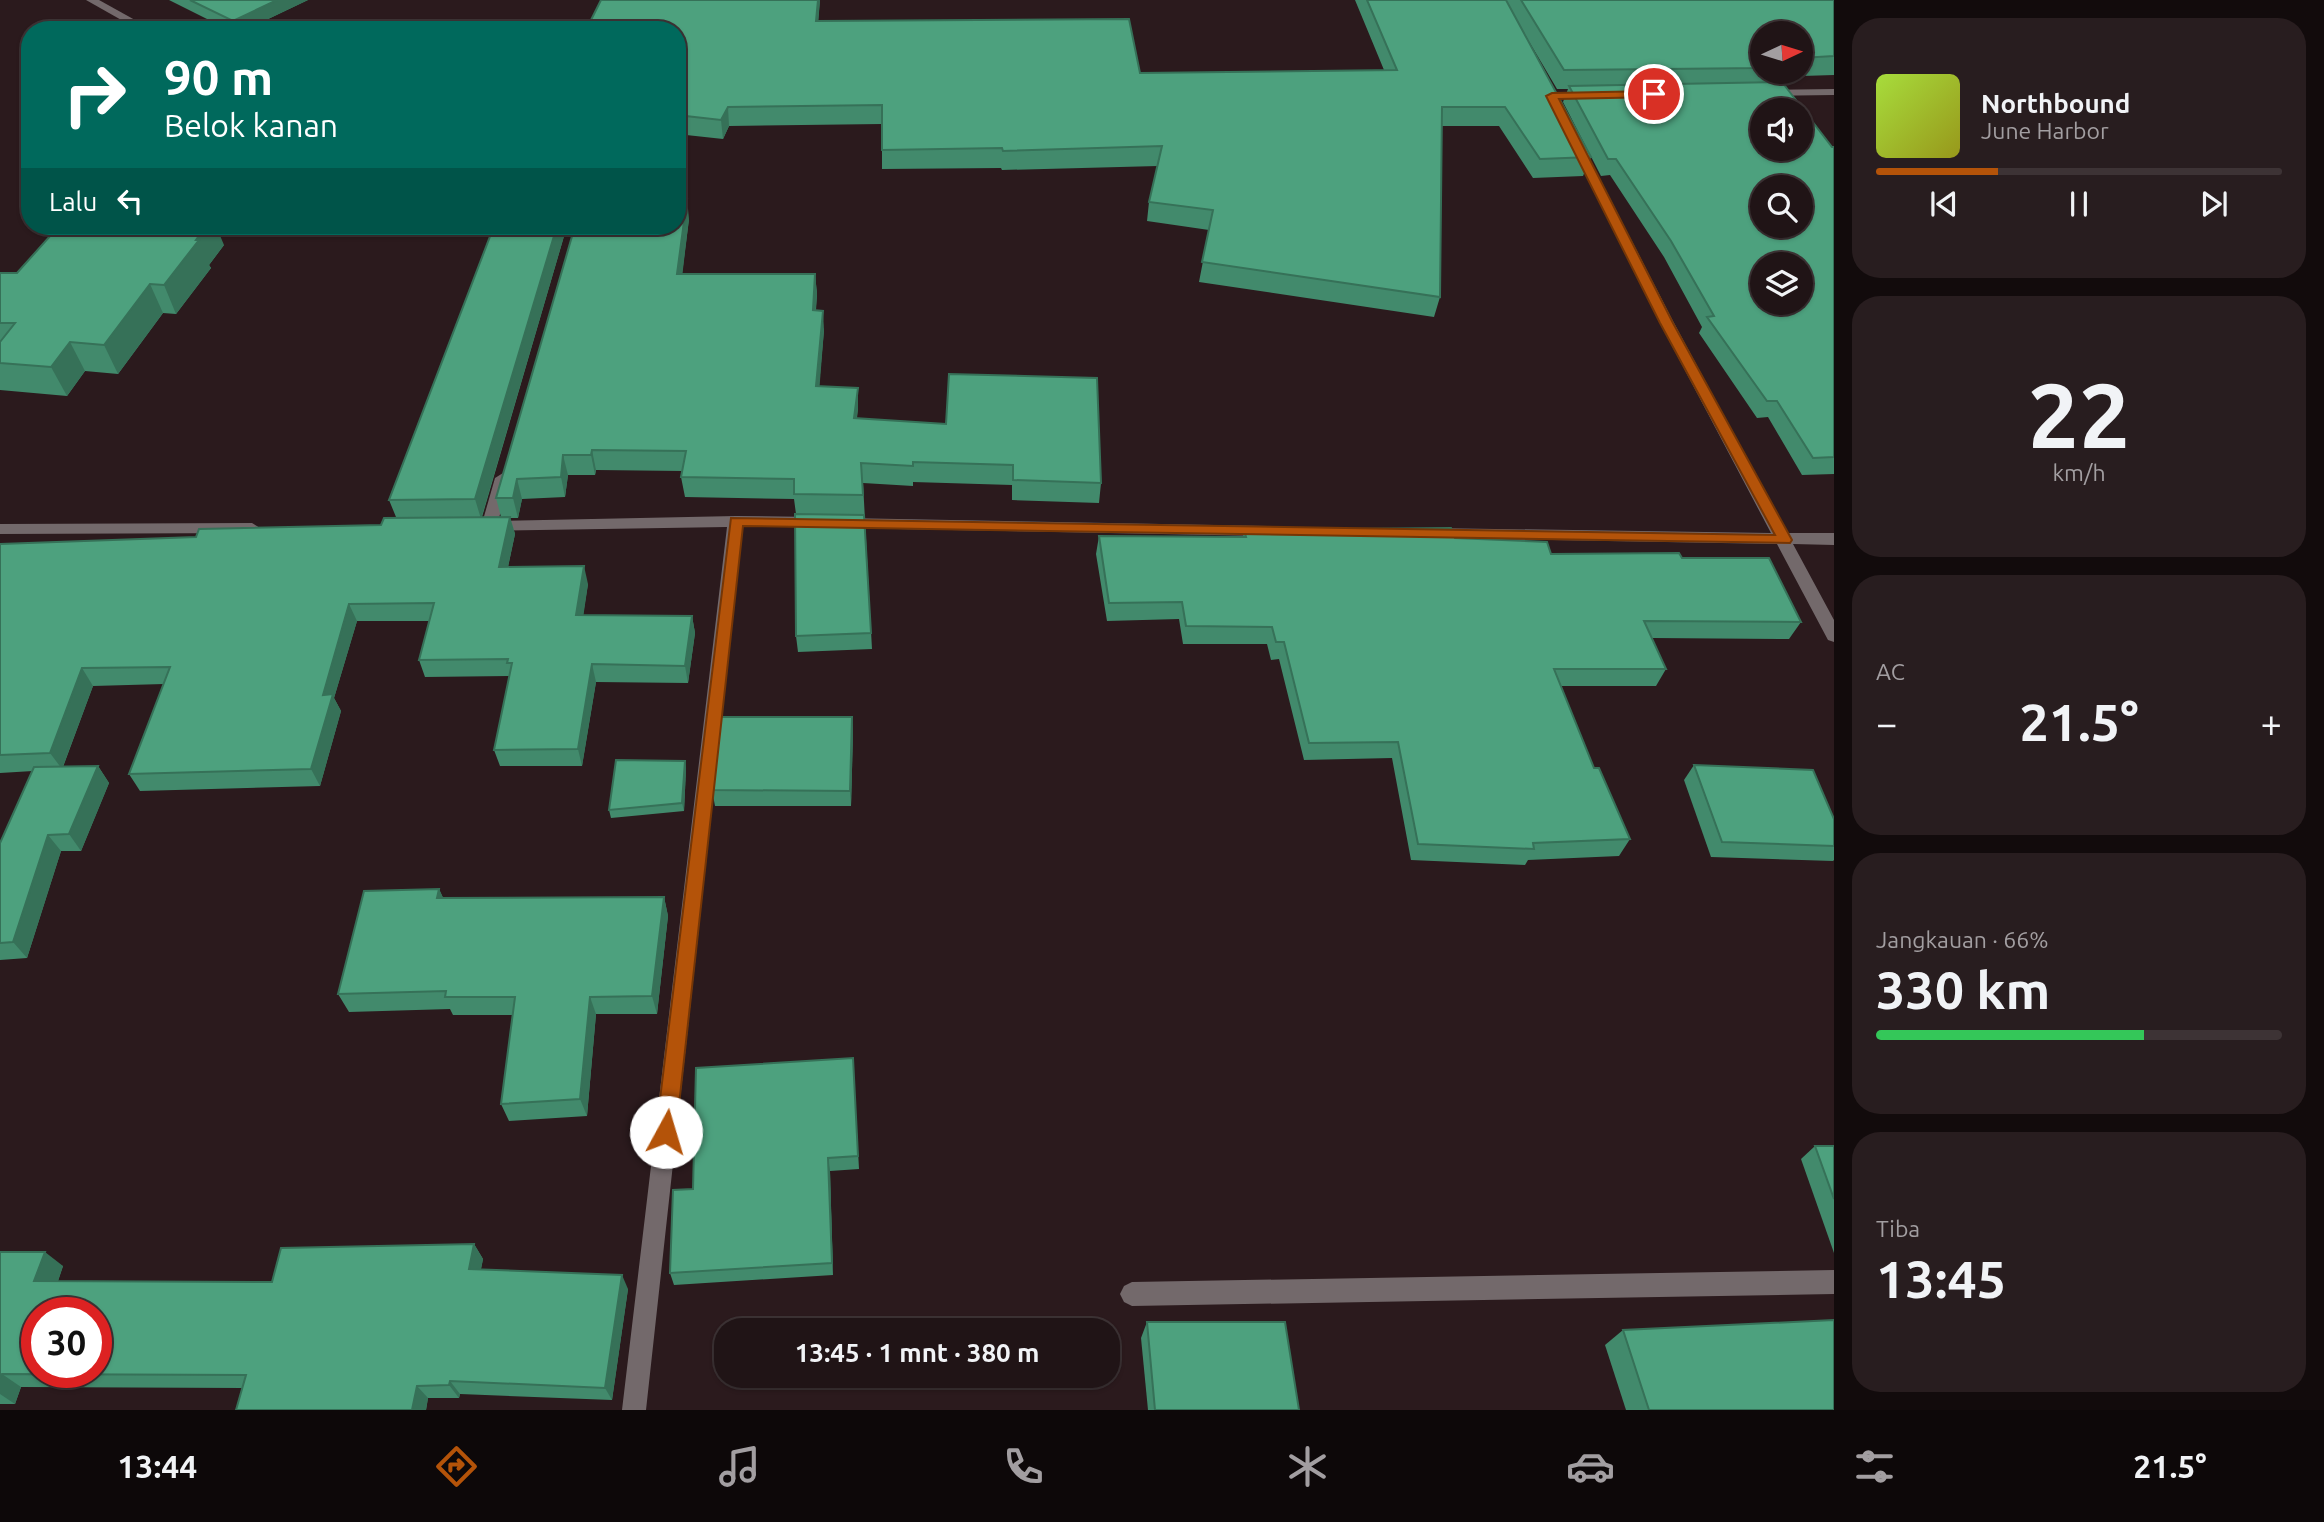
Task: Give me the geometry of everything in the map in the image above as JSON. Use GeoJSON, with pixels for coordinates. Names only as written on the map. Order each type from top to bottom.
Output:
{"type":"FeatureCollection","features":[{"type":"Feature","properties":{"kind":"street"},"geometry":{"type":"LineString","coordinates":[[91,0],[131,21]]}},
{"type":"Feature","properties":{"kind":"street"},"geometry":{"type":"LineString","coordinates":[[1753,93],[1834,92]]}},
{"type":"Feature","properties":{"kind":"street"},"geometry":{"type":"LineString","coordinates":[[1551,96],[1605,95]]}},
{"type":"Feature","properties":{"kind":"street"},"geometry":{"type":"LineString","coordinates":[[1570,132],[1667,323],[1834,636]]}},
{"type":"Feature","properties":{"kind":"street"},"geometry":{"type":"LineString","coordinates":[[508,462],[482,527],[736,521],[1281,531]]}},
{"type":"Feature","properties":{"kind":"street"},"geometry":{"type":"LineString","coordinates":[[634,1410],[736,521]]}},
{"type":"Feature","properties":{"kind":"street"},"geometry":{"type":"LineString","coordinates":[[0,529],[265,528]]}},
{"type":"Feature","properties":{"kind":"street"},"geometry":{"type":"LineString","coordinates":[[1421,533],[1834,539]]}},
{"type":"Feature","properties":{"kind":"street"},"geometry":{"type":"LineString","coordinates":[[1132,1294],[1834,1282]]}},
{"type":"Feature","properties":{"kind":"building"},"geometry":{"type":"Polygon","coordinates":[[[190,0],[277,0],[233,21],[190,0]]]}},
{"type":"Feature","properties":{"kind":"building"},"geometry":{"type":"Polygon","coordinates":[[[601,0],[818,0],[816,21],[1129,19],[1140,73],[1397,70],[1367,0],[1506,0],[1591,157],[1540,159],[1505,107],[1442,107],[1440,297],[1202,262],[1213,210],[1149,202],[1162,146],[1003,151],[1002,148],[882,150],[882,105],[728,107],[721,120],[686,116],[686,21],[590,21],[601,0]]]}},
{"type":"Feature","properties":{"kind":"building"},"geometry":{"type":"Polygon","coordinates":[[[1521,0],[1834,0],[1834,56],[1813,57],[1813,21],[1750,21],[1750,68],[1564,70],[1521,0]]]}},
{"type":"Feature","properties":{"kind":"building"},"geometry":{"type":"Polygon","coordinates":[[[1784,84],[1794,98],[1750,98],[1750,161],[1813,161],[1813,122],[1834,147],[1834,457],[1813,458],[1777,401],[1767,401],[1707,317],[1714,316],[1671,241],[1616,159],[1608,159],[1569,86],[1784,84]]]}},
{"type":"Feature","properties":{"kind":"building"},"geometry":{"type":"Polygon","coordinates":[[[51,235],[200,235],[196,240],[199,240],[164,285],[150,284],[104,345],[70,342],[51,367],[0,363],[0,342],[15,323],[0,323],[0,273],[17,273],[51,235]]]}},
{"type":"Feature","properties":{"kind":"building"},"geometry":{"type":"Polygon","coordinates":[[[491,235],[554,235],[475,499],[389,500],[491,235]]]}},
{"type":"Feature","properties":{"kind":"building"},"geometry":{"type":"Polygon","coordinates":[[[572,235],[682,235],[677,274],[815,274],[813,310],[823,311],[816,386],[858,388],[854,418],[946,424],[949,374],[1097,378],[1101,483],[1013,480],[1013,465],[913,462],[913,466],[861,463],[863,495],[794,494],[794,479],[681,477],[686,451],[592,450],[591,455],[563,455],[561,477],[517,479],[513,498],[496,498],[572,235]]]}},
{"type":"Feature","properties":{"kind":"building"},"geometry":{"type":"Polygon","coordinates":[[[795,514],[864,515],[871,633],[796,636],[795,514]]]}},
{"type":"Feature","properties":{"kind":"building"},"geometry":{"type":"Polygon","coordinates":[[[510,517],[499,567],[584,566],[576,615],[692,616],[685,666],[592,664],[578,749],[494,750],[512,663],[507,663],[508,659],[419,660],[434,603],[349,604],[323,695],[333,694],[311,769],[129,774],[170,667],[82,668],[50,753],[0,755],[0,544],[196,537],[199,529],[381,525],[384,518],[510,517]]]}},
{"type":"Feature","properties":{"kind":"building"},"geometry":{"type":"Polygon","coordinates":[[[1451,528],[1455,538],[1547,542],[1551,554],[1679,553],[1682,558],[1769,558],[1801,622],[1644,621],[1666,669],[1554,669],[1594,768],[1599,768],[1630,839],[1533,843],[1534,849],[1418,844],[1398,742],[1309,743],[1284,642],[1276,642],[1272,627],[1186,626],[1182,602],[1109,603],[1099,536],[1246,537],[1244,530],[1451,528]]]}},
{"type":"Feature","properties":{"kind":"building"},"geometry":{"type":"Polygon","coordinates":[[[721,717],[852,717],[850,791],[712,790],[721,717]]]}},
{"type":"Feature","properties":{"kind":"building"},"geometry":{"type":"Polygon","coordinates":[[[616,760],[685,761],[682,803],[609,810],[616,760]]]}},
{"type":"Feature","properties":{"kind":"building"},"geometry":{"type":"Polygon","coordinates":[[[1694,765],[1813,770],[1834,819],[1834,846],[1722,842],[1694,765]]]}},
{"type":"Feature","properties":{"kind":"building"},"geometry":{"type":"Polygon","coordinates":[[[98,766],[69,834],[48,835],[13,942],[0,943],[0,843],[34,767],[98,766]]]}},
{"type":"Feature","properties":{"kind":"building"},"geometry":{"type":"Polygon","coordinates":[[[439,889],[437,898],[664,897],[652,996],[590,997],[580,1099],[501,1104],[515,997],[445,997],[446,991],[338,994],[364,891],[439,889]]]}},
{"type":"Feature","properties":{"kind":"building"},"geometry":{"type":"Polygon","coordinates":[[[853,1058],[858,1156],[828,1158],[832,1263],[670,1273],[673,1190],[693,1189],[696,1068],[853,1058]]]}},
{"type":"Feature","properties":{"kind":"building"},"geometry":{"type":"Polygon","coordinates":[[[1815,1146],[1834,1146],[1834,1199],[1815,1146]]]}},
{"type":"Feature","properties":{"kind":"building"},"geometry":{"type":"Polygon","coordinates":[[[474,1244],[469,1269],[622,1275],[605,1388],[450,1381],[449,1385],[417,1386],[412,1410],[236,1410],[246,1375],[112,1374],[112,1297],[21,1297],[21,1374],[2,1374],[0,1378],[0,1252],[45,1252],[34,1281],[272,1282],[281,1248],[474,1244]]]}},
{"type":"Feature","properties":{"kind":"building"},"geometry":{"type":"Polygon","coordinates":[[[1834,1320],[1834,1410],[1649,1410],[1623,1330],[1834,1320]]]}},
{"type":"Feature","properties":{"kind":"building"},"geometry":{"type":"Polygon","coordinates":[[[1147,1322],[1285,1322],[1299,1410],[1155,1410],[1147,1322]]]}},
{"type":"Feature","properties":{"kind":"route"},"geometry":{"type":"LineString","coordinates":[[666,1132],[736,521],[1785,540],[1667,323],[1552,96],[1654,94]]}}]}
